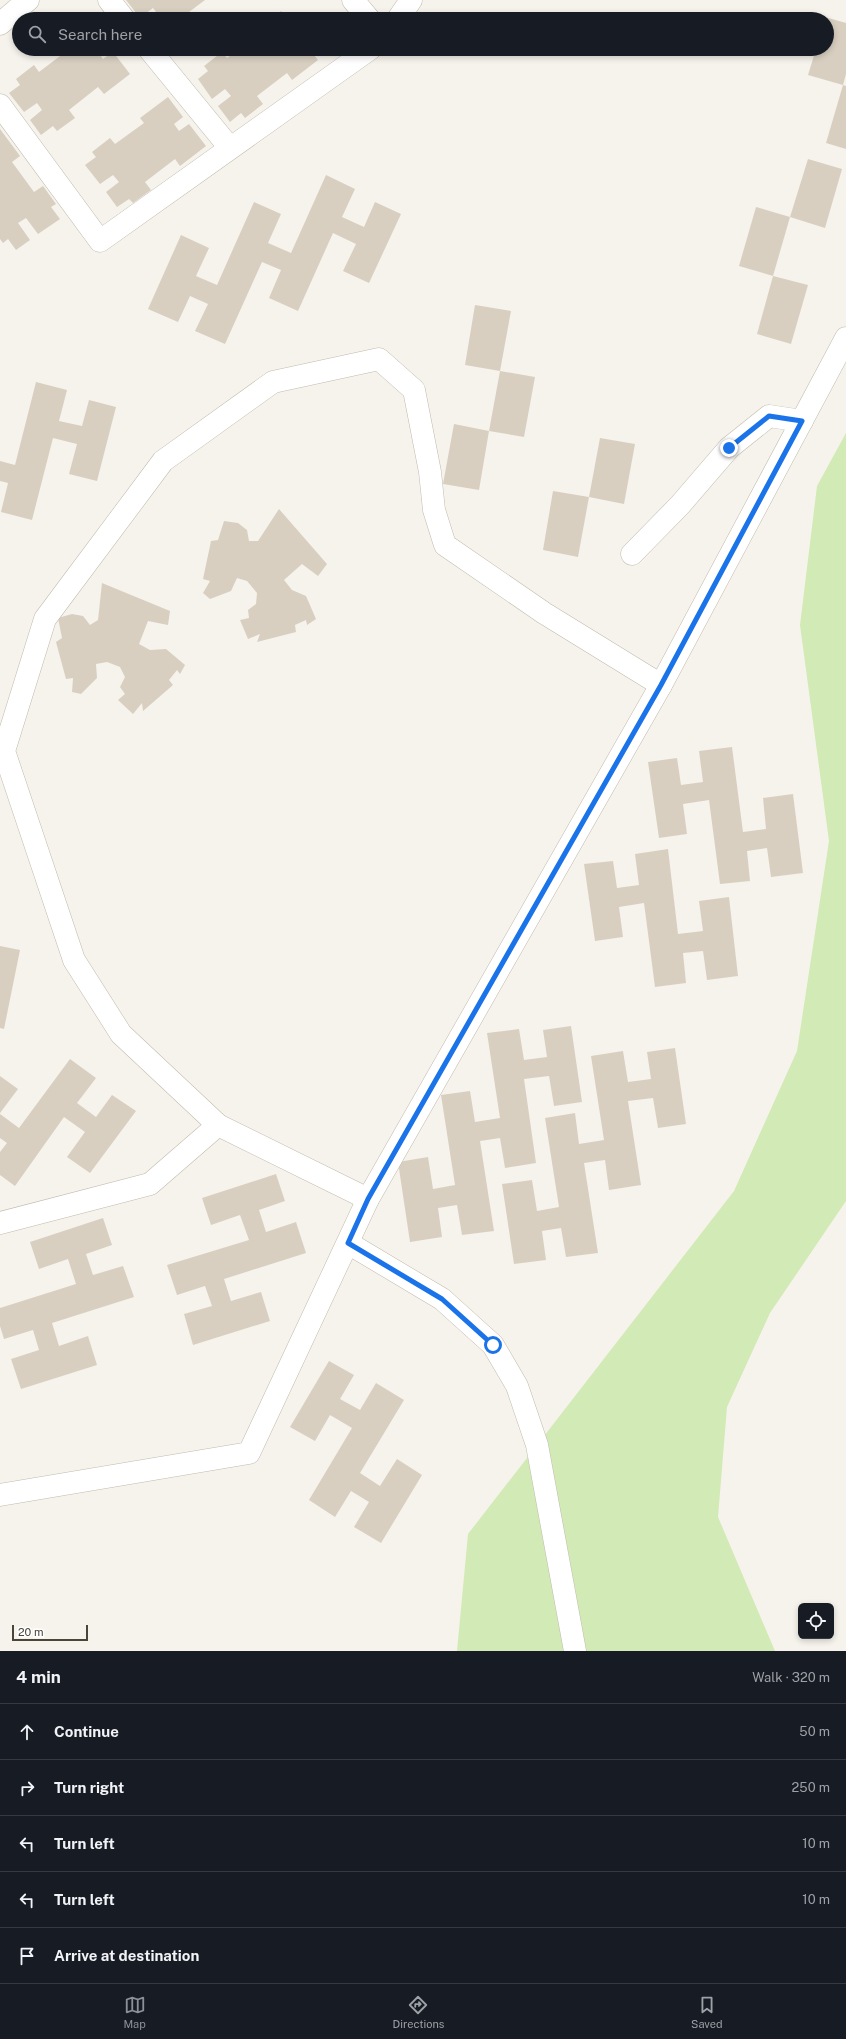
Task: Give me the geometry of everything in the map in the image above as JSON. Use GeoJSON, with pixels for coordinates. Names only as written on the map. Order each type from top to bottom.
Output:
{"type":"FeatureCollection","features":[{"type":"Feature","properties":{"kind":"street"},"geometry":{"type":"LineString","coordinates":[[14,12],[28,0]]}},
{"type":"Feature","properties":{"kind":"street"},"geometry":{"type":"LineString","coordinates":[[109,0],[118,12]]}},
{"type":"Feature","properties":{"kind":"street"},"geometry":{"type":"LineString","coordinates":[[353,0],[363,12]]}},
{"type":"Feature","properties":{"kind":"street"},"geometry":{"type":"LineString","coordinates":[[403,12],[411,0]]}},
{"type":"Feature","properties":{"kind":"street"},"geometry":{"type":"LineString","coordinates":[[0,24],[12,14]]}},
{"type":"Feature","properties":{"kind":"street"},"geometry":{"type":"LineString","coordinates":[[155,56],[230,148]]}},
{"type":"Feature","properties":{"kind":"street"},"geometry":{"type":"LineString","coordinates":[[0,105],[100,241],[360,56]]}},
{"type":"Feature","properties":{"kind":"street"},"geometry":{"type":"LineString","coordinates":[[0,1495],[249,1453],[368,1199],[661,685],[846,338]]}},
{"type":"Feature","properties":{"kind":"street"},"geometry":{"type":"LineString","coordinates":[[368,1199],[218,1125],[121,1034],[74,960],[4,751],[45,619],[163,461],[273,382],[378,359],[414,390],[430,472],[434,510],[445,545],[544,613],[661,685]]}},
{"type":"Feature","properties":{"kind":"street"},"geometry":{"type":"LineString","coordinates":[[632,554],[680,505],[729,448],[769,416],[802,421]]}},
{"type":"Feature","properties":{"kind":"street"},"geometry":{"type":"LineString","coordinates":[[0,1223],[150,1184],[218,1125]]}},
{"type":"Feature","properties":{"kind":"street"},"geometry":{"type":"LineString","coordinates":[[348,1243],[442,1299],[493,1345],[517,1386],[537,1445],[575,1651]]}},
{"type":"Feature","properties":{"kind":"green space"},"geometry":{"type":"Polygon","coordinates":[[[846,433],[846,1201],[770,1313],[727,1407],[718,1517],[775,1651],[457,1651],[468,1534],[734,1191],[797,1051],[829,841],[800,625],[817,486],[846,433]]]}},
{"type":"Feature","properties":{"kind":"building"},"geometry":{"type":"Polygon","coordinates":[[[126,0],[205,0],[189,12],[156,12],[153,8],[148,12],[135,12],[126,0]]]}},
{"type":"Feature","properties":{"kind":"building"},"geometry":{"type":"Polygon","coordinates":[[[834,20],[846,23],[846,74],[843,85],[808,75],[814,56],[834,56],[834,20]]]}},
{"type":"Feature","properties":{"kind":"building"},"geometry":{"type":"Polygon","coordinates":[[[60,56],[101,56],[103,59],[107,56],[116,56],[130,74],[104,94],[98,87],[69,110],[75,118],[57,131],[53,126],[41,135],[30,120],[42,110],[37,103],[24,112],[9,93],[20,85],[16,79],[34,65],[39,72],[60,56]]]}},
{"type":"Feature","properties":{"kind":"building"},"geometry":{"type":"Polygon","coordinates":[[[217,56],[225,56],[227,58],[230,56],[315,56],[318,60],[292,80],[287,73],[257,96],[263,104],[245,118],[241,113],[230,122],[218,106],[231,96],[225,89],[212,99],[198,79],[208,71],[204,66],[217,56]]]}},
{"type":"Feature","properties":{"kind":"building"},"geometry":{"type":"Polygon","coordinates":[[[843,85],[846,86],[846,149],[826,143],[843,85]]]}},
{"type":"Feature","properties":{"kind":"building"},"geometry":{"type":"Polygon","coordinates":[[[168,97],[183,117],[174,124],[179,131],[189,124],[206,146],[180,166],[175,159],[145,182],[151,190],[133,203],[129,199],[117,207],[106,192],[119,182],[113,175],[100,184],[85,165],[96,157],[92,152],[110,138],[115,144],[144,123],[140,118],[168,97]]]}},
{"type":"Feature","properties":{"kind":"building"},"geometry":{"type":"Polygon","coordinates":[[[0,129],[20,156],[12,162],[34,192],[43,186],[56,204],[51,207],[60,219],[38,234],[26,218],[18,223],[30,240],[16,250],[8,239],[3,243],[0,239],[0,129]]]}},
{"type":"Feature","properties":{"kind":"building"},"geometry":{"type":"Polygon","coordinates":[[[808,159],[842,169],[825,228],[790,217],[808,159]]]}},
{"type":"Feature","properties":{"kind":"building"},"geometry":{"type":"Polygon","coordinates":[[[326,175],[355,189],[342,217],[364,227],[375,202],[401,214],[369,283],[343,271],[356,244],[333,233],[298,311],[269,298],[281,270],[262,262],[225,344],[195,331],[208,304],[190,296],[178,322],[148,309],[181,235],[209,248],[196,276],[217,285],[254,202],[281,214],[268,243],[291,253],[326,175]]]}},
{"type":"Feature","properties":{"kind":"building"},"geometry":{"type":"Polygon","coordinates":[[[756,207],[790,217],[773,276],[739,266],[756,207]]]}},
{"type":"Feature","properties":{"kind":"building"},"geometry":{"type":"Polygon","coordinates":[[[773,276],[808,285],[791,344],[757,334],[773,276]]]}},
{"type":"Feature","properties":{"kind":"building"},"geometry":{"type":"Polygon","coordinates":[[[475,305],[511,311],[500,371],[465,365],[475,305]]]}},
{"type":"Feature","properties":{"kind":"building"},"geometry":{"type":"Polygon","coordinates":[[[500,371],[535,377],[524,437],[489,431],[500,371]]]}},
{"type":"Feature","properties":{"kind":"building"},"geometry":{"type":"Polygon","coordinates":[[[36,382],[67,390],[59,421],[82,426],[89,400],[116,407],[97,481],[69,474],[77,444],[53,438],[32,520],[1,512],[8,483],[0,481],[0,461],[15,465],[36,382]]]}},
{"type":"Feature","properties":{"kind":"building"},"geometry":{"type":"Polygon","coordinates":[[[454,424],[489,431],[479,490],[443,484],[454,424]]]}},
{"type":"Feature","properties":{"kind":"building"},"geometry":{"type":"Polygon","coordinates":[[[600,438],[635,444],[624,504],[589,497],[600,438]]]}},
{"type":"Feature","properties":{"kind":"building"},"geometry":{"type":"Polygon","coordinates":[[[553,491],[589,497],[578,557],[543,550],[553,491]]]}},
{"type":"Feature","properties":{"kind":"building"},"geometry":{"type":"Polygon","coordinates":[[[279,509],[327,564],[318,576],[302,564],[284,580],[292,590],[306,596],[316,619],[307,625],[306,620],[295,625],[296,632],[257,642],[260,634],[248,639],[240,620],[249,618],[248,610],[256,604],[257,593],[247,581],[237,578],[231,591],[210,599],[203,593],[210,581],[203,579],[211,541],[218,540],[224,521],[238,523],[247,530],[249,541],[258,541],[279,509]]]}},
{"type":"Feature","properties":{"kind":"building"},"geometry":{"type":"Polygon","coordinates":[[[102,583],[170,611],[168,625],[148,621],[139,644],[150,650],[166,649],[185,665],[180,674],[177,670],[169,680],[173,685],[143,711],[142,703],[133,714],[118,700],[125,694],[120,687],[125,677],[120,667],[107,662],[96,664],[97,678],[81,694],[72,692],[73,678],[66,679],[56,642],[62,638],[58,618],[72,614],[83,616],[90,625],[98,620],[102,583]]]}},
{"type":"Feature","properties":{"kind":"building"},"geometry":{"type":"Polygon","coordinates":[[[732,747],[743,832],[766,829],[763,798],[793,794],[803,873],[771,877],[767,848],[747,851],[750,881],[720,884],[709,800],[683,804],[687,834],[659,838],[648,762],[677,758],[681,785],[703,782],[699,751],[732,747]]]}},
{"type":"Feature","properties":{"kind":"building"},"geometry":{"type":"Polygon","coordinates":[[[668,849],[678,934],[703,931],[699,901],[729,897],[738,976],[707,980],[703,951],[683,953],[686,983],[655,987],[644,903],[619,907],[623,937],[595,941],[584,864],[613,861],[617,888],[639,885],[635,854],[668,849]]]}},
{"type":"Feature","properties":{"kind":"building"},"geometry":{"type":"Polygon","coordinates":[[[0,946],[20,950],[4,1029],[0,1028],[0,946]]]}},
{"type":"Feature","properties":{"kind":"building"},"geometry":{"type":"Polygon","coordinates":[[[571,1026],[582,1102],[554,1106],[549,1076],[524,1079],[536,1163],[505,1168],[500,1138],[480,1141],[494,1231],[462,1235],[457,1205],[438,1208],[442,1237],[410,1242],[398,1162],[428,1157],[433,1189],[455,1185],[441,1095],[470,1091],[475,1122],[500,1118],[487,1033],[519,1029],[524,1060],[547,1057],[543,1030],[571,1026]]]}},
{"type":"Feature","properties":{"kind":"building"},"geometry":{"type":"Polygon","coordinates":[[[675,1048],[686,1124],[658,1128],[653,1098],[628,1101],[641,1185],[609,1190],[605,1160],[584,1163],[598,1253],[566,1257],[561,1228],[542,1231],[546,1260],[514,1264],[502,1184],[532,1180],[537,1211],[559,1207],[545,1118],[575,1113],[579,1144],[604,1140],[591,1056],[623,1051],[628,1082],[651,1079],[647,1052],[675,1048]]]}},
{"type":"Feature","properties":{"kind":"building"},"geometry":{"type":"Polygon","coordinates":[[[70,1059],[96,1078],[77,1103],[96,1117],[112,1095],[136,1111],[90,1173],[67,1157],[85,1132],[64,1117],[15,1186],[0,1175],[0,1152],[7,1143],[0,1138],[0,1114],[19,1128],[70,1059]]]}},
{"type":"Feature","properties":{"kind":"building"},"geometry":{"type":"Polygon","coordinates":[[[0,1076],[18,1089],[0,1113],[0,1076]]]}},
{"type":"Feature","properties":{"kind":"building"},"geometry":{"type":"Polygon","coordinates":[[[276,1174],[285,1201],[259,1210],[266,1232],[296,1222],[306,1253],[224,1279],[231,1301],[261,1292],[270,1321],[193,1345],[184,1314],[212,1306],[205,1286],[177,1295],[167,1265],[249,1240],[240,1215],[211,1225],[202,1198],[276,1174]]]}},
{"type":"Feature","properties":{"kind":"building"},"geometry":{"type":"Polygon","coordinates":[[[103,1218],[112,1245],[86,1254],[93,1275],[123,1266],[134,1297],[52,1323],[59,1346],[88,1336],[97,1365],[21,1389],[11,1359],[39,1350],[33,1330],[4,1339],[0,1326],[0,1308],[76,1284],[68,1259],[39,1269],[30,1242],[103,1218]]]}},
{"type":"Feature","properties":{"kind":"building"},"geometry":{"type":"Polygon","coordinates":[[[329,1361],[354,1375],[340,1399],[360,1410],[376,1383],[404,1400],[360,1473],[380,1486],[397,1459],[422,1475],[381,1543],[354,1527],[369,1502],[351,1491],[335,1517],[309,1500],[352,1428],[330,1415],[315,1441],[290,1427],[329,1361]]]}},
{"type":"Feature","properties":{"kind":"route"},"geometry":{"type":"LineString","coordinates":[[493,1345],[442,1299],[348,1243],[368,1199],[661,685],[802,421],[769,416],[729,448]]}}]}
